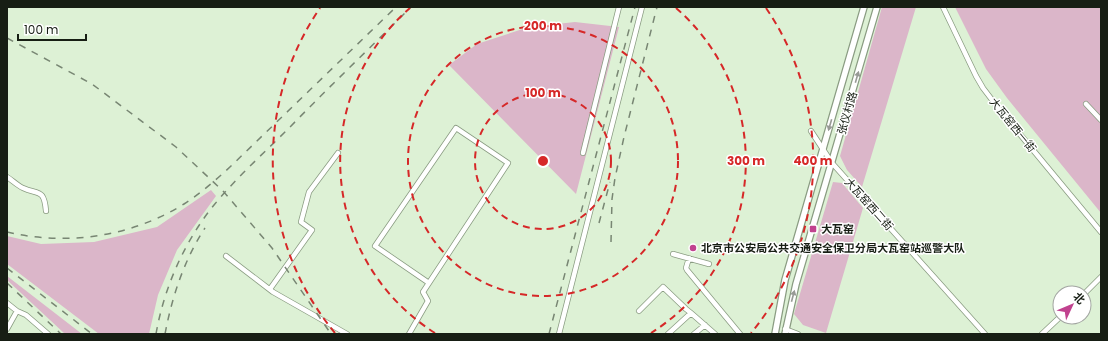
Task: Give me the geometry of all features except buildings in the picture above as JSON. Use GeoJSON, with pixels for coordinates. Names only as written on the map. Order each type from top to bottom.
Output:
{"type":"FeatureCollection","features":[{"type":"Feature","properties":{"kind":"main road","name":"张仪村路"},"geometry":{"type":"LineString","coordinates":[[775,334],[785,280],[864,7]]}},
{"type":"Feature","properties":{"kind":"main road","name":"张仪村路"},"geometry":{"type":"LineString","coordinates":[[785,332],[796,284],[877,7]]}},
{"type":"Feature","properties":{"kind":"street"},"geometry":{"type":"LineString","coordinates":[[584,153],[619,7]]}},
{"type":"Feature","properties":{"kind":"street"},"geometry":{"type":"LineString","coordinates":[[558,334],[642,7]]}},
{"type":"Feature","properties":{"kind":"street","name":"大瓦窑西一街"},"geometry":{"type":"LineString","coordinates":[[943,7],[983,88],[1101,232]]}},
{"type":"Feature","properties":{"kind":"street"},"geometry":{"type":"LineString","coordinates":[[1086,104],[1101,120]]}},
{"type":"Feature","properties":{"kind":"street"},"geometry":{"type":"LineString","coordinates":[[409,334],[428,301],[423,292],[429,283],[508,163],[456,128],[375,246],[429,283]]}},
{"type":"Feature","properties":{"kind":"street","name":"大瓦窑西二街"},"geometry":{"type":"LineString","coordinates":[[811,131],[832,163],[985,334]]}},
{"type":"Feature","properties":{"kind":"street"},"geometry":{"type":"LineString","coordinates":[[270,290],[312,230],[301,222],[309,192],[338,153]]}},
{"type":"Feature","properties":{"kind":"street"},"geometry":{"type":"LineString","coordinates":[[7,177],[23,188],[39,193],[43,197],[46,204],[46,211]]}},
{"type":"Feature","properties":{"kind":"street"},"geometry":{"type":"LineString","coordinates":[[673,254],[709,264]]}},
{"type":"Feature","properties":{"kind":"street"},"geometry":{"type":"LineString","coordinates":[[226,256],[270,290],[347,334]]}},
{"type":"Feature","properties":{"kind":"street"},"geometry":{"type":"LineString","coordinates":[[688,258],[687,270],[740,334]]}},
{"type":"Feature","properties":{"kind":"street"},"geometry":{"type":"LineString","coordinates":[[1092,286],[1101,277]]}},
{"type":"Feature","properties":{"kind":"street"},"geometry":{"type":"LineString","coordinates":[[639,311],[664,287],[686,309],[715,334]]}},
{"type":"Feature","properties":{"kind":"street"},"geometry":{"type":"LineString","coordinates":[[7,303],[17,312],[26,315],[48,334]]}},
{"type":"Feature","properties":{"kind":"street"},"geometry":{"type":"LineString","coordinates":[[7,330],[17,312]]}},
{"type":"Feature","properties":{"kind":"street"},"geometry":{"type":"LineString","coordinates":[[668,334],[691,313]]}},
{"type":"Feature","properties":{"kind":"street"},"geometry":{"type":"LineString","coordinates":[[694,334],[704,325]]}},
{"type":"Feature","properties":{"kind":"street"},"geometry":{"type":"LineString","coordinates":[[1042,334],[1052,325]]}},
{"type":"Feature","properties":{"kind":"street"},"geometry":{"type":"LineString","coordinates":[[785,332],[798,334]]}},
{"type":"Feature","properties":{"kind":"shaded area"},"geometry":{"type":"Polygon","coordinates":[[[882,7],[916,7],[862,187],[847,170],[840,156],[882,7]]]}},
{"type":"Feature","properties":{"kind":"shaded area"},"geometry":{"type":"Polygon","coordinates":[[[955,7],[1101,7],[1101,213],[1007,98],[986,69],[955,7]]]}},
{"type":"Feature","properties":{"kind":"shaded area"},"geometry":{"type":"Polygon","coordinates":[[[575,22],[619,27],[576,194],[449,65],[477,44],[529,27],[575,22]]]}},
{"type":"Feature","properties":{"kind":"shaded area"},"geometry":{"type":"Polygon","coordinates":[[[833,182],[842,183],[863,208],[826,333],[803,325],[794,314],[833,182]]]}},
{"type":"Feature","properties":{"kind":"shaded area"},"geometry":{"type":"Polygon","coordinates":[[[211,190],[216,196],[177,250],[158,295],[149,334],[99,334],[7,264],[7,236],[41,244],[94,242],[157,227],[211,190]]]}},
{"type":"Feature","properties":{"kind":"shaded area"},"geometry":{"type":"Polygon","coordinates":[[[7,276],[82,334],[65,334],[7,280],[7,276]]]}},
{"type":"Feature","properties":{"kind":"railway"},"geometry":{"type":"LineString","coordinates":[[7,232],[53,238],[98,236],[121,231],[142,224],[164,215],[184,204],[231,166],[396,7]]}},
{"type":"Feature","properties":{"kind":"railway"},"geometry":{"type":"LineString","coordinates":[[156,334],[164,300],[170,283],[193,234],[203,219],[242,175],[411,7]]}},
{"type":"Feature","properties":{"kind":"railway"},"geometry":{"type":"LineString","coordinates":[[549,334],[635,7]]}},
{"type":"Feature","properties":{"kind":"railway"},"geometry":{"type":"LineString","coordinates":[[611,242],[612,199],[615,178],[657,7]]}},
{"type":"Feature","properties":{"kind":"railway"},"geometry":{"type":"LineString","coordinates":[[7,38],[92,84],[176,147],[223,191],[272,248],[331,334]]}},
{"type":"Feature","properties":{"kind":"railway"},"geometry":{"type":"LineString","coordinates":[[599,223],[610,182]]}},
{"type":"Feature","properties":{"kind":"railway"},"geometry":{"type":"LineString","coordinates":[[165,334],[171,306],[180,279],[191,253],[205,228]]}},
{"type":"Feature","properties":{"kind":"railway"},"geometry":{"type":"LineString","coordinates":[[7,268],[92,334]]}},
{"type":"Feature","properties":{"kind":"railway"},"geometry":{"type":"LineString","coordinates":[[7,283],[61,334]]}},
{"type":"Feature","properties":{"kind":"place","name":"大瓦窑"},"geometry":{"type":"Point","coordinates":[813,229]}},
{"type":"Feature","properties":{"kind":"place","name":"北京市公安局公共交通安全保卫分局大瓦窑站巡警大队"},"geometry":{"type":"Point","coordinates":[693,248]}}]}
